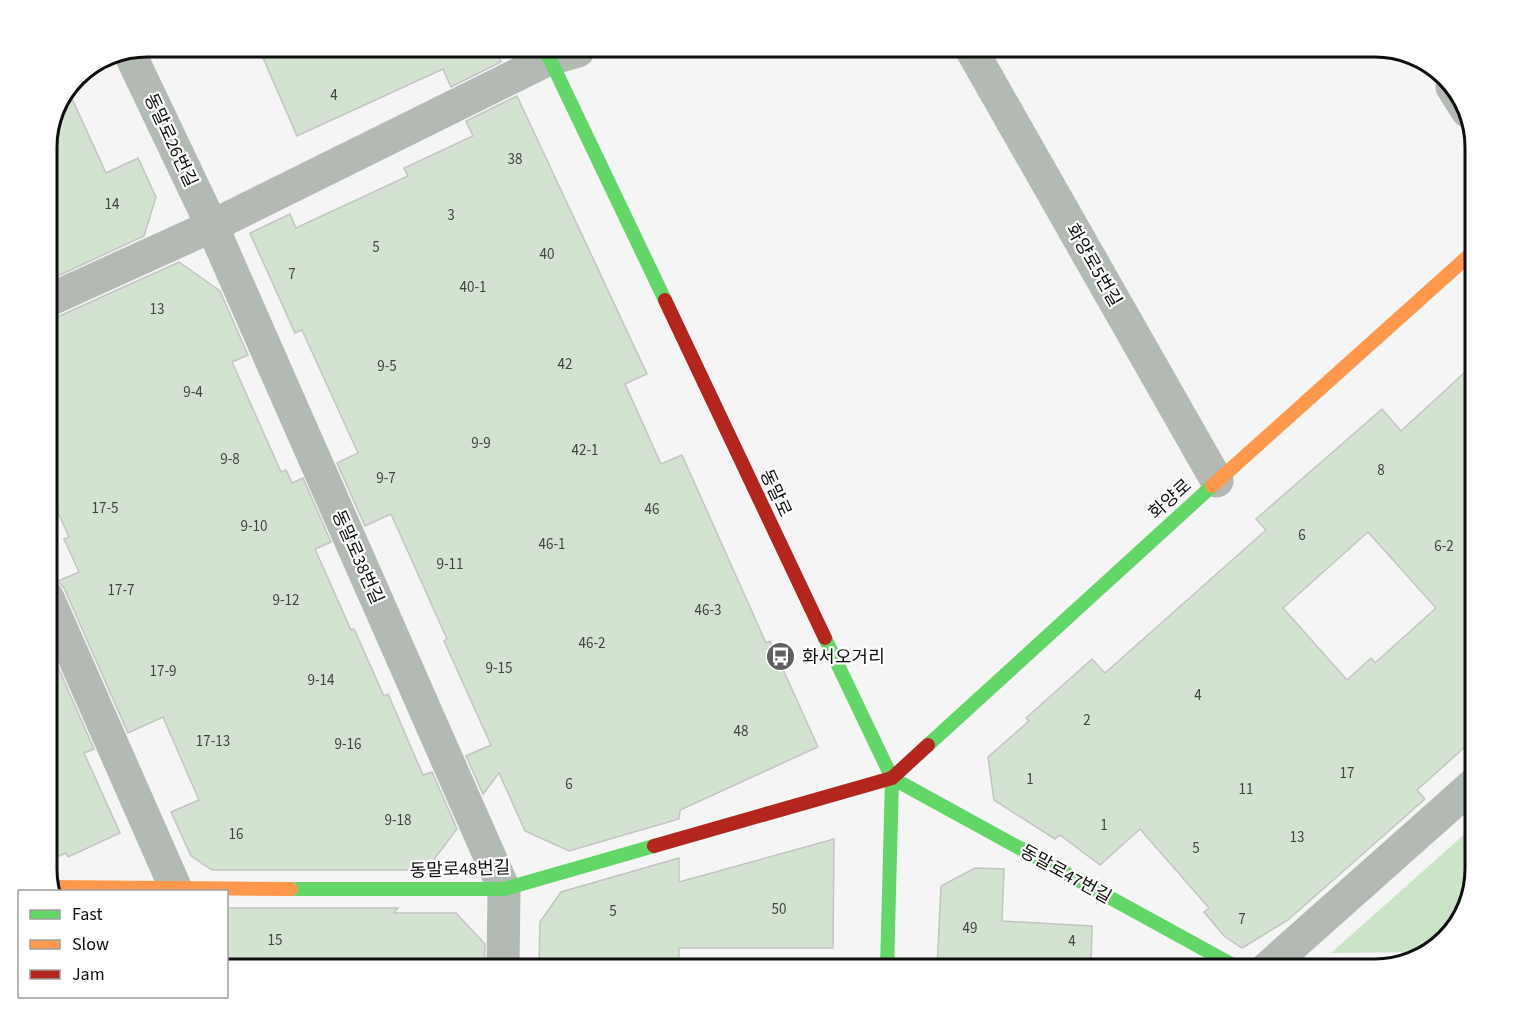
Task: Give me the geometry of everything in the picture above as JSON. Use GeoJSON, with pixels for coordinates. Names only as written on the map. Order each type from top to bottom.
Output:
{"type":"FeatureCollection","features":[{"type":"Feature","properties":{"kind":"street"},"geometry":{"type":"LineString","coordinates":[[57,296],[212,226],[552,57]]}},
{"type":"Feature","properties":{"kind":"street","name":"동말로"},"geometry":{"type":"LineString","coordinates":[[559,57],[892,778],[887,959]]}},
{"type":"Feature","properties":{"kind":"street","name":"화양로5번길"},"geometry":{"type":"LineString","coordinates":[[976,57],[1217,481]]}},
{"type":"Feature","properties":{"kind":"street","name":"동말로26번길"},"geometry":{"type":"LineString","coordinates":[[132,59],[212,226]]}},
{"type":"Feature","properties":{"kind":"street","name":"동말로38번길"},"geometry":{"type":"LineString","coordinates":[[212,226],[504,889]]}},
{"type":"Feature","properties":{"kind":"street","name":"화양로"},"geometry":{"type":"LineString","coordinates":[[892,778],[1217,481],[1465,260]]}},
{"type":"Feature","properties":{"kind":"street"},"geometry":{"type":"LineString","coordinates":[[57,619],[176,890]]}},
{"type":"Feature","properties":{"kind":"street","name":"동말로48번길"},"geometry":{"type":"LineString","coordinates":[[59,887],[176,890],[504,889],[892,778]]}},
{"type":"Feature","properties":{"kind":"street","name":"동말로47번길"},"geometry":{"type":"LineString","coordinates":[[892,778],[1222,959]]}},
{"type":"Feature","properties":{"kind":"street"},"geometry":{"type":"LineString","coordinates":[[1277,959],[1465,793]]}},
{"type":"Feature","properties":{"kind":"street"},"geometry":{"type":"LineString","coordinates":[[503,959],[504,889]]}},
{"type":"Feature","properties":{"kind":"green space"},"geometry":{"type":"Polygon","coordinates":[[[1465,834],[1465,869],[1462,892],[1450,919],[1434,937],[1409,952],[1331,953],[1465,834]]]}},
{"type":"Feature","properties":{"kind":"building"},"geometry":{"type":"Polygon","coordinates":[[[263,57],[499,57],[501,62],[451,87],[443,69],[297,136],[263,57]]]}},
{"type":"Feature","properties":{"kind":"building"},"geometry":{"type":"Polygon","coordinates":[[[517,96],[647,374],[625,384],[661,464],[682,455],[766,643],[770,641],[818,747],[680,810],[679,819],[569,851],[525,831],[499,773],[483,794],[466,756],[491,745],[444,641],[447,639],[391,514],[365,526],[337,463],[358,453],[302,330],[295,333],[250,233],[290,214],[296,228],[408,176],[404,168],[473,136],[466,121],[517,96]]]}},
{"type":"Feature","properties":{"kind":"building"},"geometry":{"type":"Polygon","coordinates":[[[72,98],[106,173],[138,158],[156,197],[144,236],[57,276],[57,141],[60,124],[72,98]]]}},
{"type":"Feature","properties":{"kind":"building"},"geometry":{"type":"Polygon","coordinates":[[[179,262],[220,291],[248,355],[232,362],[281,472],[286,470],[292,483],[303,478],[331,542],[315,549],[351,630],[354,629],[384,696],[388,694],[423,775],[432,772],[457,829],[426,870],[212,870],[191,856],[171,812],[199,800],[163,717],[128,733],[64,588],[58,581],[79,572],[64,539],[69,537],[57,510],[57,317],[179,262]]]}},
{"type":"Feature","properties":{"kind":"building"},"geometry":{"type":"Polygon","coordinates":[[[1465,372],[1465,747],[1417,790],[1425,799],[1288,920],[1242,948],[1224,936],[1204,912],[1209,908],[1140,829],[1100,865],[1060,835],[1055,839],[994,800],[988,757],[1029,721],[1026,718],[1092,659],[1105,673],[1266,530],[1256,519],[1382,409],[1401,431],[1465,372]],[[1368,532],[1283,608],[1347,680],[1371,658],[1375,663],[1436,608],[1368,532]]]}},
{"type":"Feature","properties":{"kind":"building"},"geometry":{"type":"Polygon","coordinates":[[[57,665],[94,749],[84,753],[120,833],[68,857],[66,853],[57,857],[57,665]]]}},
{"type":"Feature","properties":{"kind":"building"},"geometry":{"type":"Polygon","coordinates":[[[834,839],[833,948],[679,948],[679,959],[539,959],[540,922],[561,892],[679,858],[679,882],[834,839]]]}},
{"type":"Feature","properties":{"kind":"building"},"geometry":{"type":"Polygon","coordinates":[[[975,868],[1004,869],[1002,921],[1092,926],[1091,959],[937,959],[941,886],[975,868]]]}},
{"type":"Feature","properties":{"kind":"building"},"geometry":{"type":"Polygon","coordinates":[[[228,908],[398,908],[394,913],[456,913],[485,944],[484,959],[228,959],[228,908]]]}},
{"type":"Feature","properties":{"kind":"traffic: fast"},"geometry":{"type":"LineString","coordinates":[[549,57],[665,300]]}},
{"type":"Feature","properties":{"kind":"traffic: fast"},"geometry":{"type":"LineString","coordinates":[[928,745],[1212,486]]}},
{"type":"Feature","properties":{"kind":"traffic: fast"},"geometry":{"type":"LineString","coordinates":[[825,638],[892,778],[887,959]]}},
{"type":"Feature","properties":{"kind":"traffic: fast"},"geometry":{"type":"LineString","coordinates":[[892,778],[1222,959]]}},
{"type":"Feature","properties":{"kind":"traffic: fast"},"geometry":{"type":"LineString","coordinates":[[291,889],[504,889],[654,846]]}},
{"type":"Feature","properties":{"kind":"traffic: slow"},"geometry":{"type":"LineString","coordinates":[[1212,486],[1465,259]]}},
{"type":"Feature","properties":{"kind":"traffic: slow"},"geometry":{"type":"LineString","coordinates":[[59,887],[291,889]]}},
{"type":"Feature","properties":{"kind":"traffic: jam"},"geometry":{"type":"LineString","coordinates":[[665,300],[825,638]]}},
{"type":"Feature","properties":{"kind":"traffic: jam"},"geometry":{"type":"LineString","coordinates":[[654,846],[892,778],[928,745]]}},
{"type":"Feature","properties":{"kind":"place","name":"화서오거리"},"geometry":{"type":"Point","coordinates":[781,657]}}]}
